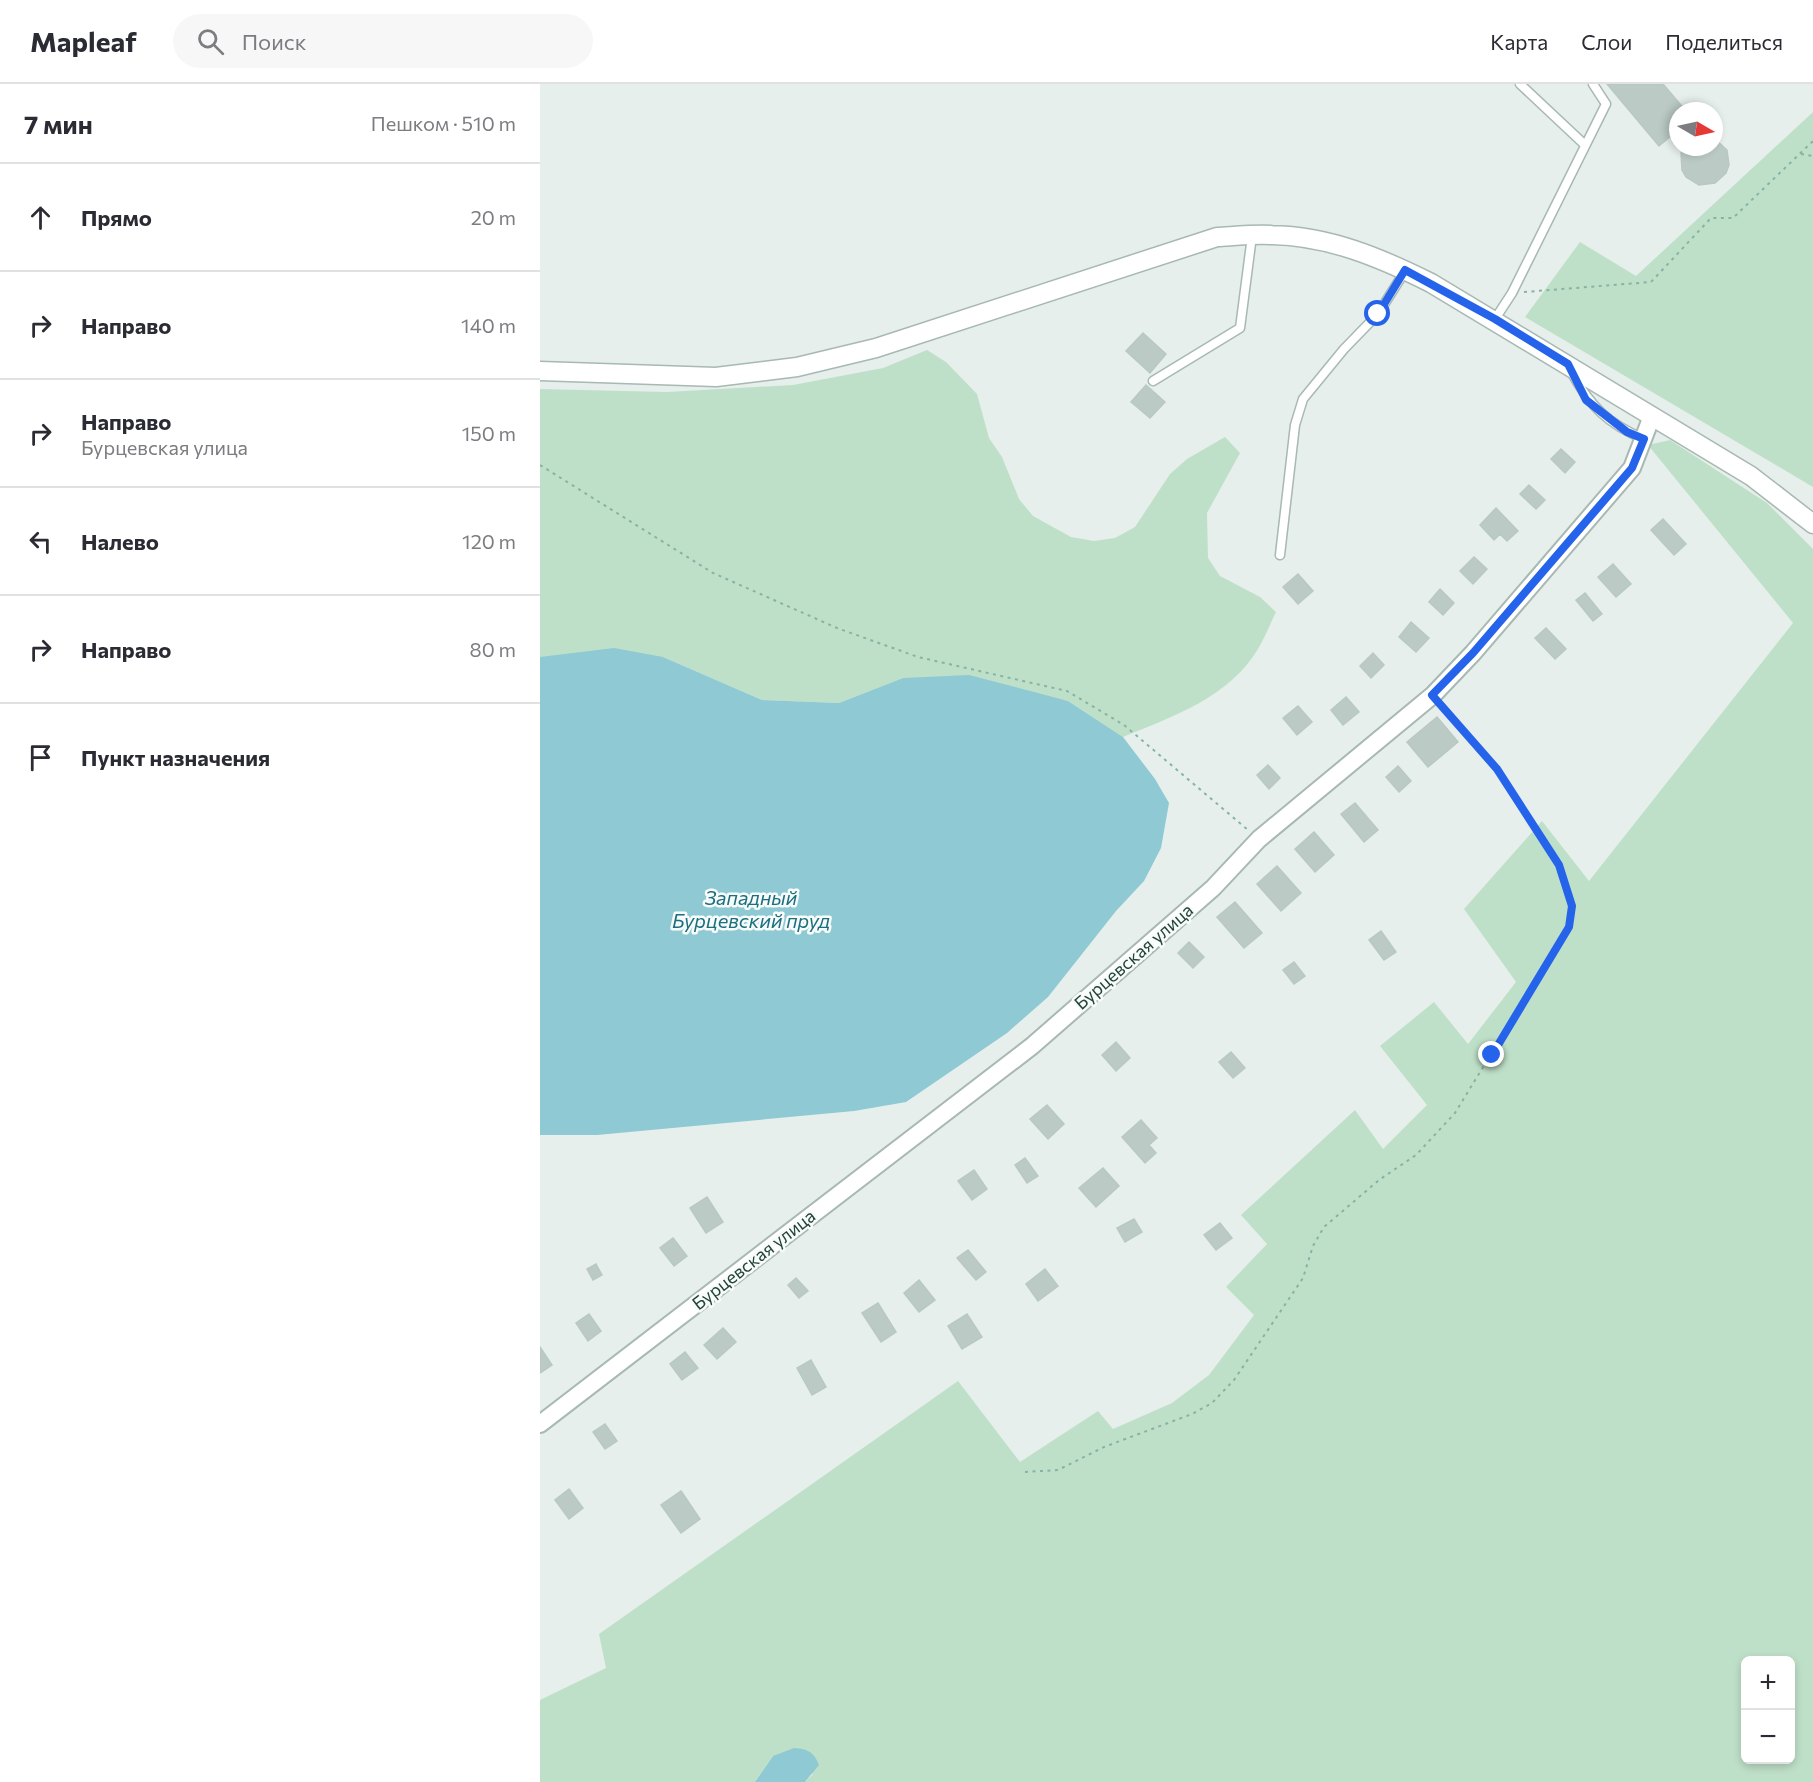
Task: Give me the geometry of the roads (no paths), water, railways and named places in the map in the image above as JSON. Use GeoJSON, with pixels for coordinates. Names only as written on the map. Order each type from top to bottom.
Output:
{"type":"FeatureCollection","features":[{"type":"Feature","properties":{"kind":"street"},"geometry":{"type":"LineString","coordinates":[[540,371],[716,377],[797,368],[876,348],[1216,237],[1273,234],[1321,240],[1377,256],[1405,270],[1495,319],[1751,476],[1813,524]]}},
{"type":"Feature","properties":{"kind":"street","name":"Бурцевская улица"},"geometry":{"type":"LineString","coordinates":[[540,1424],[1032,1046],[1213,888],[1259,839],[1432,695],[1473,653],[1632,468],[1652,416]]}},
{"type":"Feature","properties":{"kind":"lane"},"geometry":{"type":"LineString","coordinates":[[1520,84],[1585,145]]}},
{"type":"Feature","properties":{"kind":"lane"},"geometry":{"type":"LineString","coordinates":[[1495,319],[1512,293],[1606,104],[1593,84]]}},
{"type":"Feature","properties":{"kind":"lane"},"geometry":{"type":"LineString","coordinates":[[1153,381],[1240,328],[1252,236]]}},
{"type":"Feature","properties":{"kind":"lane"},"geometry":{"type":"LineString","coordinates":[[1280,555],[1295,425],[1303,399],[1344,349],[1378,314],[1405,270]]}},
{"type":"Feature","properties":{"kind":"lane"},"geometry":{"type":"LineString","coordinates":[[1568,364],[1586,400],[1627,432],[1644,439]]}},
{"type":"Feature","properties":{"kind":"water","name":"Западный Бурцевский пруд"},"geometry":{"type":"Polygon","coordinates":[[[614,648],[663,657],[762,700],[839,703],[903,678],[969,675],[1068,701],[1123,737],[1155,779],[1169,803],[1161,848],[1144,881],[1116,911],[1048,997],[1007,1033],[906,1102],[854,1111],[597,1135],[540,1135],[540,657],[614,648]]]}},
{"type":"Feature","properties":{"kind":"water"},"geometry":{"type":"Polygon","coordinates":[[[794,1748],[810,1752],[819,1765],[805,1782],[755,1782],[773,1756],[794,1748]]]}}]}
